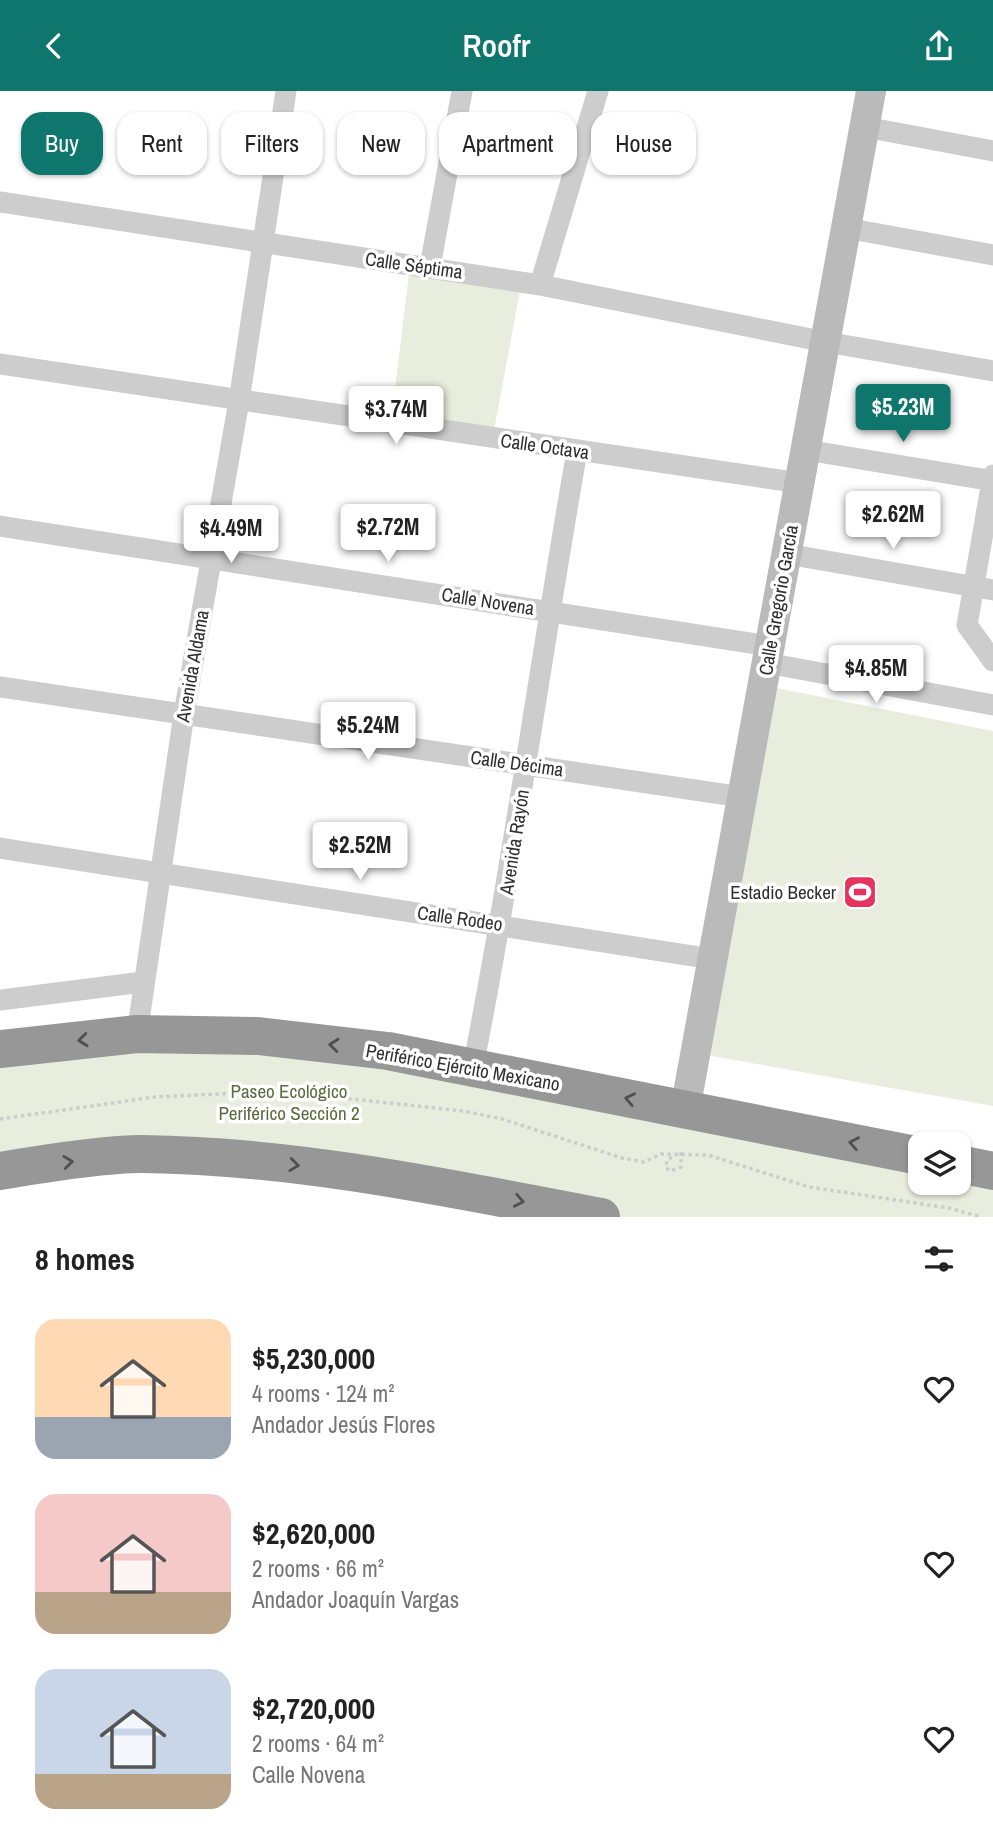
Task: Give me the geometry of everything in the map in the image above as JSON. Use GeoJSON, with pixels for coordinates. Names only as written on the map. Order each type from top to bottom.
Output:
{"type":"FeatureCollection","features":[{"type":"Feature","properties":{"kind":"highway","name":"Periférico Ejército Mexicano"},"geometry":{"type":"LineString","coordinates":[[0,1049],[137,1034],[258,1036],[388,1051],[908,1154]]}},
{"type":"Feature","properties":{"kind":"highway"},"geometry":{"type":"LineString","coordinates":[[0,1171],[140,1154],[257,1160],[382,1176],[601,1217]]}},
{"type":"Feature","properties":{"kind":"highway"},"geometry":{"type":"LineString","coordinates":[[971,1166],[993,1171]]}},
{"type":"Feature","properties":{"kind":"street","name":"Avenida Aldama"},"geometry":{"type":"LineString","coordinates":[[137,1034],[184,715],[239,401],[286,91]]}},
{"type":"Feature","properties":{"kind":"street"},"geometry":{"type":"LineString","coordinates":[[430,267],[462,91]]}},
{"type":"Feature","properties":{"kind":"street"},"geometry":{"type":"LineString","coordinates":[[540,285],[598,91]]}},
{"type":"Feature","properties":{"kind":"street","name":"Calle Gregorio García"},"geometry":{"type":"LineString","coordinates":[[685,1110],[871,91]]}},
{"type":"Feature","properties":{"kind":"street"},"geometry":{"type":"LineString","coordinates":[[865,127],[993,151]]}},
{"type":"Feature","properties":{"kind":"street","name":"Calle Séptima"},"geometry":{"type":"LineString","coordinates":[[0,202],[540,285],[825,342],[993,371]]}},
{"type":"Feature","properties":{"kind":"street"},"geometry":{"type":"LineString","coordinates":[[846,227],[993,255]]}},
{"type":"Feature","properties":{"kind":"street","name":"Calle Octava"},"geometry":{"type":"LineString","coordinates":[[0,364],[800,483]]}},
{"type":"Feature","properties":{"kind":"street"},"geometry":{"type":"LineString","coordinates":[[806,450],[993,479],[983,588],[967,625],[993,661]]}},
{"type":"Feature","properties":{"kind":"street","name":"Avenida Rayón"},"geometry":{"type":"LineString","coordinates":[[473,1067],[501,924],[549,610],[577,451]]}},
{"type":"Feature","properties":{"kind":"street","name":"Calle Novena"},"geometry":{"type":"LineString","coordinates":[[0,526],[549,610],[993,703]]}},
{"type":"Feature","properties":{"kind":"street"},"geometry":{"type":"LineString","coordinates":[[787,554],[983,588]]}},
{"type":"Feature","properties":{"kind":"street","name":"Calle Décima"},"geometry":{"type":"LineString","coordinates":[[0,687],[742,797]]}},
{"type":"Feature","properties":{"kind":"street","name":"Calle Rodeo"},"geometry":{"type":"LineString","coordinates":[[0,848],[713,959]]}},
{"type":"Feature","properties":{"kind":"street"},"geometry":{"type":"LineString","coordinates":[[0,1000],[143,982]]}},
{"type":"Feature","properties":{"kind":"path"},"geometry":{"type":"LineString","coordinates":[[0,1119],[155,1097],[238,1093],[343,1098],[464,1111],[502,1119],[622,1158],[644,1162],[661,1154],[681,1152],[708,1155],[809,1187],[949,1208],[981,1217]]}},
{"type":"Feature","properties":{"kind":"path"},"geometry":{"type":"LineString","coordinates":[[681,1152],[681,1167],[670,1171],[665,1165],[667,1160],[681,1152]]}},
{"type":"Feature","properties":{"kind":"green space"},"geometry":{"type":"Polygon","coordinates":[[[410,264],[521,285],[493,436],[391,423],[410,264]]]}},
{"type":"Feature","properties":{"kind":"green space","name":"Estadio Becker"},"geometry":{"type":"Polygon","coordinates":[[[766,686],[993,731],[993,1106],[695,1053],[766,686]]]}},
{"type":"Feature","properties":{"kind":"green space","name":"Paseo Ecológico Periférico Sección 2"},"geometry":{"type":"Polygon","coordinates":[[[224,1039],[908,1158],[908,1195],[971,1195],[971,1180],[993,1175],[993,1217],[623,1217],[362,1170],[0,1168],[0,1059],[224,1039]]]}},
{"type":"Feature","properties":{"kind":"place","name":"Estadio Becker"},"geometry":{"type":"Point","coordinates":[860,892]}}]}
